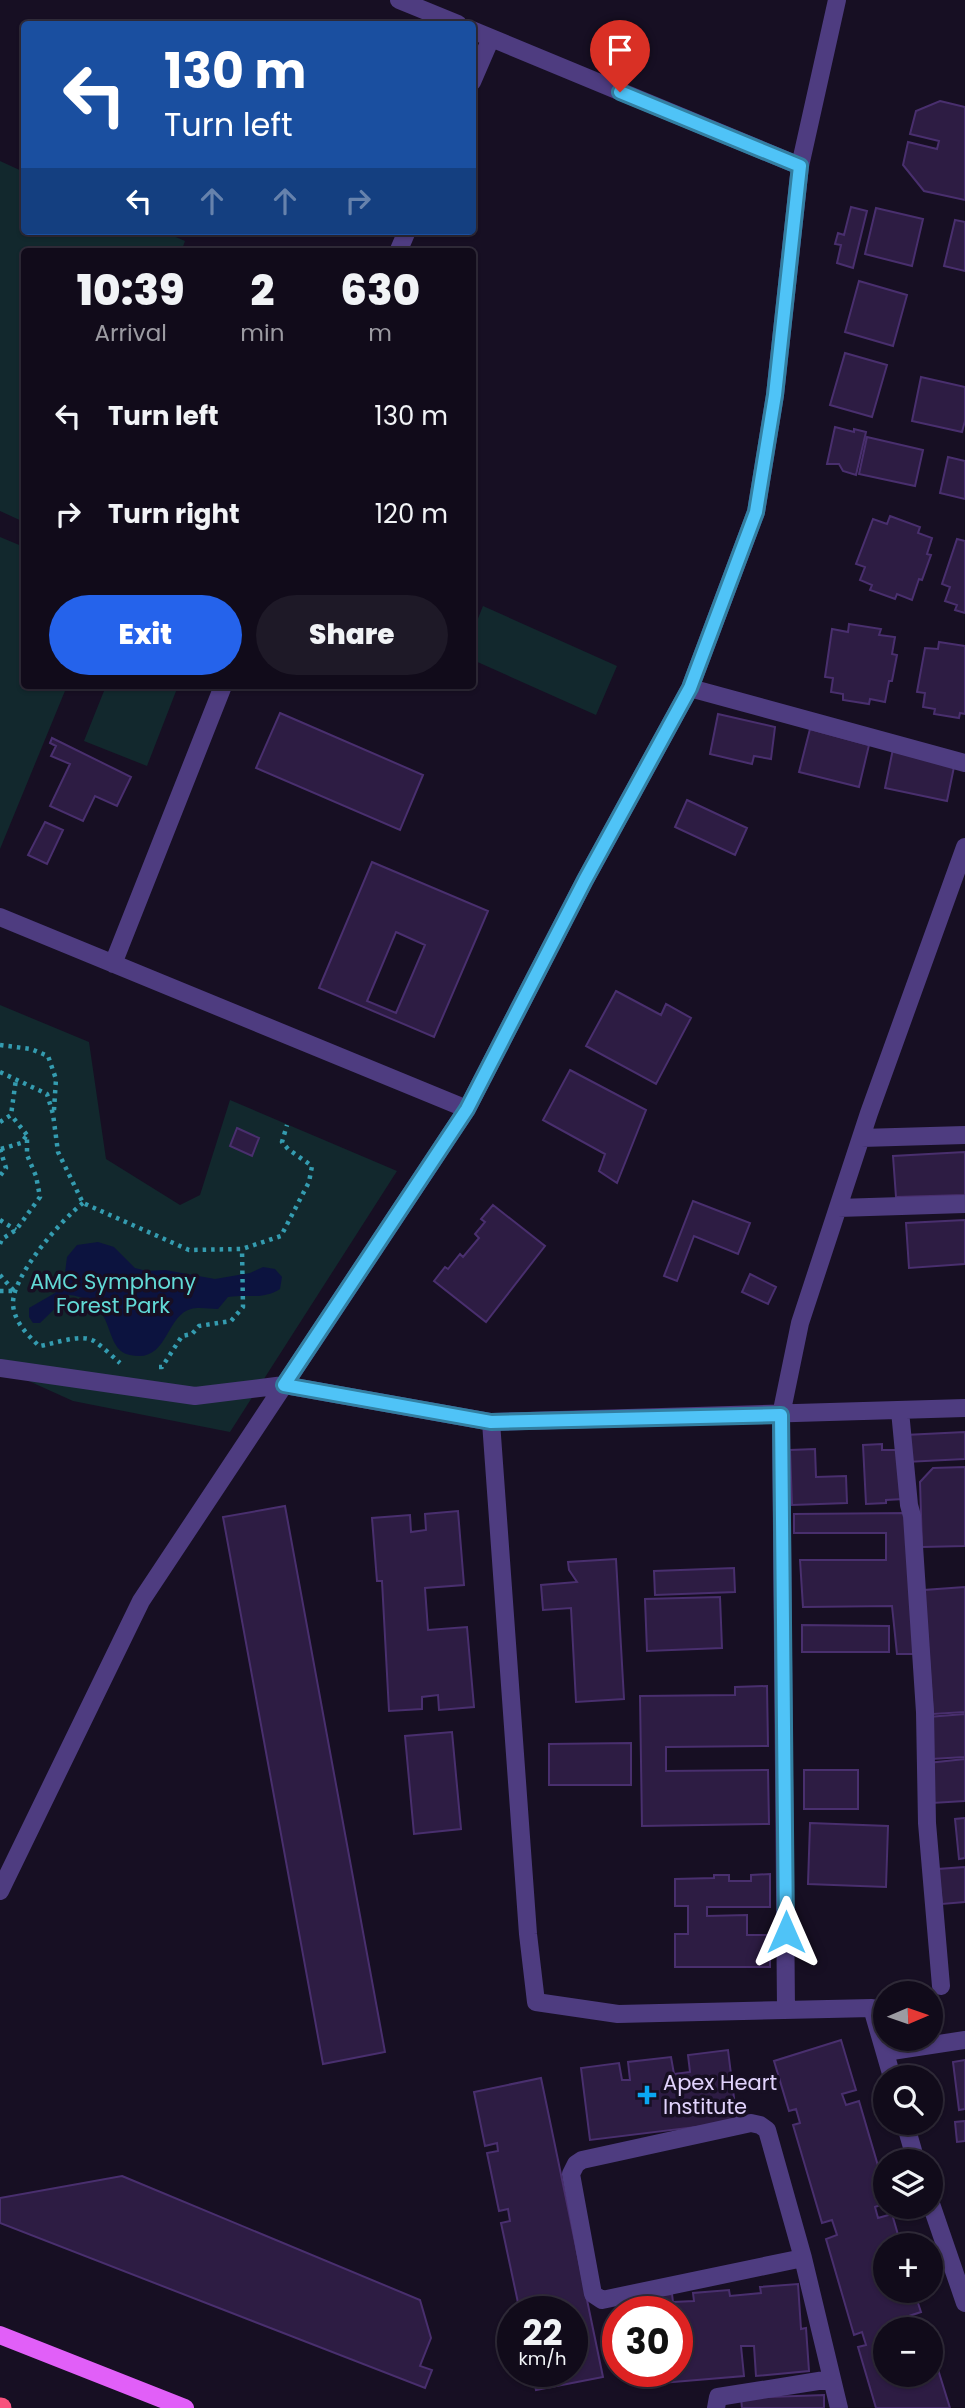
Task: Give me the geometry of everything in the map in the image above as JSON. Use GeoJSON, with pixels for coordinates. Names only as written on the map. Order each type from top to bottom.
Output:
{"type":"FeatureCollection","features":[{"type":"Feature","properties":{"kind":"main road"},"geometry":{"type":"LineString","coordinates":[[0,2335],[185,2408]]}},
{"type":"Feature","properties":{"kind":"street"},"geometry":{"type":"LineString","coordinates":[[399,0],[451,21]]}},
{"type":"Feature","properties":{"kind":"street"},"geometry":{"type":"LineString","coordinates":[[0,1891],[141,1601],[467,1109],[585,880],[690,688],[756,512],[775,395],[800,166],[837,0]]}},
{"type":"Feature","properties":{"kind":"street"},"geometry":{"type":"LineString","coordinates":[[476,32],[800,166]]}},
{"type":"Feature","properties":{"kind":"street"},"geometry":{"type":"LineString","coordinates":[[476,73],[491,38]]}},
{"type":"Feature","properties":{"kind":"street"},"geometry":{"type":"LineString","coordinates":[[690,688],[965,763]]}},
{"type":"Feature","properties":{"kind":"street"},"geometry":{"type":"LineString","coordinates":[[113,964],[222,689]]}},
{"type":"Feature","properties":{"kind":"street"},"geometry":{"type":"LineString","coordinates":[[786,2010],[781,1415],[800,1323],[861,1138],[957,893],[965,847]]}},
{"type":"Feature","properties":{"kind":"street"},"geometry":{"type":"LineString","coordinates":[[0,917],[467,1109]]}},
{"type":"Feature","properties":{"kind":"street"},"geometry":{"type":"LineString","coordinates":[[861,1138],[965,1135]]}},
{"type":"Feature","properties":{"kind":"street"},"geometry":{"type":"LineString","coordinates":[[838,1208],[965,1204]]}},
{"type":"Feature","properties":{"kind":"street"},"geometry":{"type":"LineString","coordinates":[[0,1367],[195,1396],[284,1385],[491,1422],[965,1408]]}},
{"type":"Feature","properties":{"kind":"street"},"geometry":{"type":"LineString","coordinates":[[900,1411],[912,1516],[925,1712],[927,1823],[941,1981]]}},
{"type":"Feature","properties":{"kind":"street"},"geometry":{"type":"LineString","coordinates":[[491,1422],[528,1934],[536,2002],[618,2014],[872,2008],[889,2065]]}},
{"type":"Feature","properties":{"kind":"street"},"geometry":{"type":"LineString","coordinates":[[885,2052],[965,2040]]}},
{"type":"Feature","properties":{"kind":"street"},"geometry":{"type":"LineString","coordinates":[[803,2258],[602,2300],[593,2294],[572,2174],[576,2164],[582,2160],[751,2123],[767,2130],[803,2258],[839,2408]]}},
{"type":"Feature","properties":{"kind":"street"},"geometry":{"type":"LineString","coordinates":[[936,2219],[965,2303]]}},
{"type":"Feature","properties":{"kind":"street"},"geometry":{"type":"LineString","coordinates":[[716,2408],[718,2397],[831,2379]]}},
{"type":"Feature","properties":{"kind":"path"},"geometry":{"type":"LineString","coordinates":[[0,1045],[31,1049],[48,1056],[56,1079],[53,1114]]}},
{"type":"Feature","properties":{"kind":"path"},"geometry":{"type":"LineString","coordinates":[[0,1072],[47,1094],[53,1114],[58,1152],[83,1203],[190,1250],[242,1249],[281,1236],[309,1182],[312,1166],[282,1142],[287,1125]]}},
{"type":"Feature","properties":{"kind":"path"},"geometry":{"type":"LineString","coordinates":[[0,1244],[16,1230],[40,1197],[36,1175],[27,1155],[27,1135],[11,1115],[16,1079]]}},
{"type":"Feature","properties":{"kind":"path"},"geometry":{"type":"LineString","coordinates":[[0,1122],[11,1115]]}},
{"type":"Feature","properties":{"kind":"path"},"geometry":{"type":"LineString","coordinates":[[0,1176],[6,1168],[0,1149],[21,1143],[27,1135]]}},
{"type":"Feature","properties":{"kind":"path"},"geometry":{"type":"LineString","coordinates":[[83,1203],[64,1217],[44,1241],[14,1291],[13,1307],[20,1328],[38,1346],[76,1337],[92,1339],[121,1363],[129,1366]]}},
{"type":"Feature","properties":{"kind":"path"},"geometry":{"type":"LineString","coordinates":[[0,1220],[16,1230]]}},
{"type":"Feature","properties":{"kind":"path"},"geometry":{"type":"LineString","coordinates":[[149,1368],[162,1367],[182,1336],[192,1334],[200,1326],[231,1321],[243,1307],[242,1249]]}},
{"type":"Feature","properties":{"kind":"path"},"geometry":{"type":"LineString","coordinates":[[0,1275],[14,1291]]}},
{"type":"Feature","properties":{"kind":"path"},"geometry":{"type":"LineString","coordinates":[[0,1291],[14,1291]]}},
{"type":"Feature","properties":{"kind":"green space"},"geometry":{"type":"Polygon","coordinates":[[[0,161],[21,171],[21,235],[171,235],[185,241],[182,248],[21,248],[21,521],[0,511],[0,161]]]}},
{"type":"Feature","properties":{"kind":"green space"},"geometry":{"type":"Polygon","coordinates":[[[0,537],[21,546],[21,689],[66,689],[0,849],[0,537]]]}},
{"type":"Feature","properties":{"kind":"green space"},"geometry":{"type":"Polygon","coordinates":[[[483,606],[617,666],[596,715],[476,661],[476,624],[483,606]]]}},
{"type":"Feature","properties":{"kind":"green space"},"geometry":{"type":"Polygon","coordinates":[[[105,689],[177,689],[147,766],[84,741],[105,689]]]}},
{"type":"Feature","properties":{"kind":"green space","name":"AMC Symphony Forest Park"},"geometry":{"type":"Polygon","coordinates":[[[0,1005],[89,1042],[106,1159],[180,1205],[200,1195],[230,1100],[397,1171],[230,1432],[73,1401],[0,1368],[0,1005]]]}},
{"type":"Feature","properties":{"kind":"shaded area"},"geometry":{"type":"Polygon","coordinates":[[[98,1242],[114,1247],[135,1268],[147,1271],[165,1270],[215,1279],[250,1273],[263,1267],[275,1269],[282,1277],[280,1289],[261,1296],[228,1297],[218,1309],[191,1309],[182,1313],[159,1346],[152,1353],[142,1356],[121,1351],[115,1344],[103,1315],[85,1299],[69,1295],[40,1323],[33,1323],[29,1317],[29,1308],[55,1293],[64,1281],[67,1257],[77,1245],[98,1242]]]}},
{"type":"Feature","properties":{"kind":"building"},"geometry":{"type":"Polygon","coordinates":[[[940,101],[965,107],[965,200],[924,191],[903,165],[908,142],[937,149],[939,141],[910,134],[916,111],[940,101]]]}},
{"type":"Feature","properties":{"kind":"building"},"geometry":{"type":"Polygon","coordinates":[[[851,207],[867,211],[853,268],[837,263],[841,245],[835,244],[838,233],[844,235],[851,207]]]}},
{"type":"Feature","properties":{"kind":"building"},"geometry":{"type":"Polygon","coordinates":[[[876,208],[923,219],[912,266],[865,254],[876,208]]]}},
{"type":"Feature","properties":{"kind":"building"},"geometry":{"type":"Polygon","coordinates":[[[955,220],[965,222],[965,271],[944,266],[955,220]]]}},
{"type":"Feature","properties":{"kind":"building"},"geometry":{"type":"Polygon","coordinates":[[[859,281],[907,295],[893,346],[845,332],[859,281]]]}},
{"type":"Feature","properties":{"kind":"building"},"geometry":{"type":"Polygon","coordinates":[[[845,353],[887,365],[872,417],[830,405],[845,353]]]}},
{"type":"Feature","properties":{"kind":"building"},"geometry":{"type":"Polygon","coordinates":[[[921,377],[965,387],[965,421],[962,432],[912,421],[921,377]]]}},
{"type":"Feature","properties":{"kind":"building"},"geometry":{"type":"Polygon","coordinates":[[[835,427],[866,432],[856,475],[843,471],[839,464],[827,464],[835,427]]]}},
{"type":"Feature","properties":{"kind":"building"},"geometry":{"type":"Polygon","coordinates":[[[867,437],[923,450],[915,486],[859,474],[867,437]]]}},
{"type":"Feature","properties":{"kind":"building"},"geometry":{"type":"Polygon","coordinates":[[[948,457],[965,461],[965,499],[940,493],[948,457]]]}},
{"type":"Feature","properties":{"kind":"building"},"geometry":{"type":"Polygon","coordinates":[[[890,516],[920,527],[918,533],[932,538],[927,554],[931,555],[912,600],[897,594],[895,599],[870,590],[872,585],[860,580],[865,567],[856,564],[873,519],[887,524],[890,516]]]}},
{"type":"Feature","properties":{"kind":"building"},"geometry":{"type":"Polygon","coordinates":[[[957,539],[965,541],[965,613],[955,610],[957,605],[945,601],[950,587],[942,584],[957,539]]]}},
{"type":"Feature","properties":{"kind":"building"},"geometry":{"type":"Polygon","coordinates":[[[849,624],[881,629],[879,635],[895,637],[892,654],[897,655],[885,702],[870,699],[869,704],[843,700],[843,694],[831,692],[833,678],[825,677],[832,629],[848,632],[849,624]]]}},
{"type":"Feature","properties":{"kind":"building"},"geometry":{"type":"Polygon","coordinates":[[[939,642],[965,646],[965,714],[960,713],[959,718],[934,714],[935,709],[923,707],[925,693],[917,692],[925,648],[938,649],[939,642]]]}},
{"type":"Feature","properties":{"kind":"building"},"geometry":{"type":"Polygon","coordinates":[[[280,713],[423,775],[400,830],[256,768],[280,713]]]}},
{"type":"Feature","properties":{"kind":"building"},"geometry":{"type":"Polygon","coordinates":[[[718,714],[775,727],[771,759],[754,756],[752,764],[710,754],[718,714]]]}},
{"type":"Feature","properties":{"kind":"building"},"geometry":{"type":"Polygon","coordinates":[[[810,729],[869,745],[859,787],[799,772],[810,729]]]}},
{"type":"Feature","properties":{"kind":"building"},"geometry":{"type":"Polygon","coordinates":[[[52,738],[131,777],[117,806],[95,796],[83,821],[50,806],[70,764],[51,756],[56,746],[50,743],[52,738]]]}},
{"type":"Feature","properties":{"kind":"building"},"geometry":{"type":"Polygon","coordinates":[[[893,749],[955,762],[947,801],[885,788],[893,749]]]}},
{"type":"Feature","properties":{"kind":"building"},"geometry":{"type":"Polygon","coordinates":[[[687,800],[747,828],[735,855],[675,827],[687,800]]]}},
{"type":"Feature","properties":{"kind":"building"},"geometry":{"type":"Polygon","coordinates":[[[45,822],[63,830],[47,864],[28,855],[45,822]]]}},
{"type":"Feature","properties":{"kind":"building"},"geometry":{"type":"Polygon","coordinates":[[[372,862],[488,911],[434,1037],[319,988],[372,862]],[[396,932],[367,1001],[396,1013],[425,945],[396,932]]]}},
{"type":"Feature","properties":{"kind":"building"},"geometry":{"type":"Polygon","coordinates":[[[616,991],[661,1015],[666,1004],[691,1018],[656,1084],[586,1046],[616,991]]]}},
{"type":"Feature","properties":{"kind":"building"},"geometry":{"type":"Polygon","coordinates":[[[570,1070],[646,1110],[617,1183],[599,1171],[605,1154],[543,1120],[570,1070]]]}},
{"type":"Feature","properties":{"kind":"building"},"geometry":{"type":"Polygon","coordinates":[[[237,1128],[259,1138],[252,1156],[230,1146],[237,1128]]]}},
{"type":"Feature","properties":{"kind":"building"},"geometry":{"type":"Polygon","coordinates":[[[965,1152],[965,1195],[896,1197],[893,1156],[965,1152]]]}},
{"type":"Feature","properties":{"kind":"building"},"geometry":{"type":"Polygon","coordinates":[[[693,1201],[750,1223],[738,1254],[694,1236],[677,1281],[664,1276],[693,1201]]]}},
{"type":"Feature","properties":{"kind":"building"},"geometry":{"type":"Polygon","coordinates":[[[493,1205],[545,1246],[486,1322],[434,1281],[460,1254],[463,1257],[479,1238],[475,1234],[485,1222],[481,1219],[493,1205]]]}},
{"type":"Feature","properties":{"kind":"building"},"geometry":{"type":"Polygon","coordinates":[[[965,1220],[965,1264],[909,1268],[906,1223],[965,1220]]]}},
{"type":"Feature","properties":{"kind":"building"},"geometry":{"type":"Polygon","coordinates":[[[750,1274],[776,1287],[768,1304],[742,1292],[750,1274]]]}},
{"type":"Feature","properties":{"kind":"building"},"geometry":{"type":"Polygon","coordinates":[[[965,1432],[965,1459],[906,1462],[905,1435],[965,1432]]]}},
{"type":"Feature","properties":{"kind":"building"},"geometry":{"type":"Polygon","coordinates":[[[882,1444],[882,1450],[901,1450],[904,1499],[866,1504],[863,1445],[882,1444]]]}},
{"type":"Feature","properties":{"kind":"building"},"geometry":{"type":"Polygon","coordinates":[[[815,1449],[816,1477],[846,1476],[847,1503],[792,1505],[790,1450],[815,1449]]]}},
{"type":"Feature","properties":{"kind":"building"},"geometry":{"type":"Polygon","coordinates":[[[965,1467],[965,1546],[922,1547],[920,1482],[933,1468],[965,1467]]]}},
{"type":"Feature","properties":{"kind":"building"},"geometry":{"type":"Polygon","coordinates":[[[285,1506],[385,2052],[323,2064],[223,1517],[285,1506]]]}},
{"type":"Feature","properties":{"kind":"building"},"geometry":{"type":"Polygon","coordinates":[[[458,1511],[464,1585],[425,1588],[428,1630],[467,1627],[474,1707],[439,1710],[438,1695],[422,1697],[422,1709],[389,1711],[382,1581],[377,1581],[372,1518],[410,1515],[411,1532],[426,1530],[425,1514],[458,1511]]]}},
{"type":"Feature","properties":{"kind":"building"},"geometry":{"type":"Polygon","coordinates":[[[910,1513],[917,1654],[897,1654],[892,1606],[803,1607],[800,1560],[886,1560],[886,1533],[794,1533],[794,1514],[910,1513]]]}},
{"type":"Feature","properties":{"kind":"building"},"geometry":{"type":"Polygon","coordinates":[[[616,1559],[624,1699],[576,1702],[571,1608],[543,1610],[541,1585],[577,1582],[569,1570],[568,1562],[616,1559]]]}},
{"type":"Feature","properties":{"kind":"building"},"geometry":{"type":"Polygon","coordinates":[[[734,1568],[735,1592],[655,1595],[654,1571],[734,1568]]]}},
{"type":"Feature","properties":{"kind":"building"},"geometry":{"type":"Polygon","coordinates":[[[965,1587],[965,1712],[933,1714],[924,1590],[965,1587]]]}},
{"type":"Feature","properties":{"kind":"building"},"geometry":{"type":"Polygon","coordinates":[[[720,1597],[722,1648],[647,1651],[645,1599],[720,1597]]]}},
{"type":"Feature","properties":{"kind":"building"},"geometry":{"type":"Polygon","coordinates":[[[802,1625],[889,1626],[889,1652],[802,1652],[802,1625]]]}},
{"type":"Feature","properties":{"kind":"building"},"geometry":{"type":"Polygon","coordinates":[[[767,1686],[768,1746],[666,1747],[666,1771],[768,1770],[769,1824],[642,1826],[640,1696],[735,1695],[735,1687],[767,1686]]]}},
{"type":"Feature","properties":{"kind":"building"},"geometry":{"type":"Polygon","coordinates":[[[965,1714],[965,1757],[931,1759],[928,1717],[965,1714]]]}},
{"type":"Feature","properties":{"kind":"building"},"geometry":{"type":"Polygon","coordinates":[[[452,1732],[461,1829],[414,1834],[405,1736],[452,1732]]]}},
{"type":"Feature","properties":{"kind":"building"},"geometry":{"type":"Polygon","coordinates":[[[631,1743],[631,1785],[549,1785],[549,1744],[631,1743]]]}},
{"type":"Feature","properties":{"kind":"building"},"geometry":{"type":"Polygon","coordinates":[[[965,1759],[965,1801],[932,1803],[928,1763],[965,1759]]]}},
{"type":"Feature","properties":{"kind":"building"},"geometry":{"type":"Polygon","coordinates":[[[804,1770],[858,1770],[858,1809],[804,1809],[804,1770]]]}},
{"type":"Feature","properties":{"kind":"building"},"geometry":{"type":"Polygon","coordinates":[[[965,1818],[965,1858],[959,1859],[955,1819],[965,1818]]]}},
{"type":"Feature","properties":{"kind":"building"},"geometry":{"type":"Polygon","coordinates":[[[810,1823],[888,1826],[886,1887],[808,1884],[810,1823]]]}},
{"type":"Feature","properties":{"kind":"building"},"geometry":{"type":"Polygon","coordinates":[[[965,1867],[965,1902],[942,1904],[938,1869],[965,1867]]]}},
{"type":"Feature","properties":{"kind":"building"},"geometry":{"type":"Polygon","coordinates":[[[770,1874],[770,1907],[707,1907],[707,1916],[747,1915],[747,1935],[770,1935],[770,1967],[675,1967],[675,1934],[688,1934],[688,1906],[675,1906],[675,1879],[729,1875],[729,1881],[751,1881],[751,1875],[770,1874]]]}},
{"type":"Feature","properties":{"kind":"building"},"geometry":{"type":"Polygon","coordinates":[[[841,2040],[856,2090],[842,2094],[846,2105],[859,2101],[873,2149],[873,2219],[893,2219],[898,2233],[873,2233],[873,2303],[918,2303],[921,2312],[906,2317],[873,2317],[873,2387],[943,2386],[950,2408],[876,2408],[858,2347],[866,2345],[862,2332],[854,2335],[826,2239],[837,2235],[832,2220],[822,2223],[793,2125],[800,2123],[796,2109],[789,2111],[774,2061],[841,2040]]]}},
{"type":"Feature","properties":{"kind":"building"},"geometry":{"type":"Polygon","coordinates":[[[728,2050],[737,2122],[590,2140],[581,2068],[619,2063],[622,2080],[630,2080],[628,2062],[671,2057],[674,2074],[690,2072],[688,2055],[728,2050]]]}},
{"type":"Feature","properties":{"kind":"building"},"geometry":{"type":"Polygon","coordinates":[[[965,2060],[965,2109],[959,2110],[953,2062],[965,2060]]]}},
{"type":"Feature","properties":{"kind":"building"},"geometry":{"type":"Polygon","coordinates":[[[541,2078],[586,2296],[517,2296],[501,2223],[510,2221],[508,2209],[499,2211],[487,2153],[498,2151],[497,2143],[485,2146],[474,2092],[541,2078]]]}},
{"type":"Feature","properties":{"kind":"building"},"geometry":{"type":"Polygon","coordinates":[[[965,2121],[965,2141],[957,2142],[955,2122],[965,2121]]]}},
{"type":"Feature","properties":{"kind":"building"},"geometry":{"type":"Polygon","coordinates":[[[122,2176],[420,2300],[431,2338],[420,2366],[432,2370],[425,2388],[0,2223],[0,2198],[122,2176]]]}},
{"type":"Feature","properties":{"kind":"building"},"geometry":{"type":"Polygon","coordinates":[[[798,2284],[801,2329],[806,2328],[809,2371],[756,2376],[754,2346],[741,2346],[744,2376],[693,2380],[693,2293],[729,2290],[730,2296],[761,2293],[760,2287],[798,2284]]]}},
{"type":"Feature","properties":{"kind":"building"},"geometry":{"type":"Polygon","coordinates":[[[588,2305],[602,2372],[602,2377],[588,2380],[588,2305]]]}},
{"type":"Feature","properties":{"kind":"building"},"geometry":{"type":"Polygon","coordinates":[[[824,2395],[824,2408],[742,2408],[741,2398],[824,2395]]]}},
{"type":"Feature","properties":{"kind":"place","name":"Apex Heart Institute"},"geometry":{"type":"Point","coordinates":[647,2095]}},
{"type":"Feature","properties":{"kind":"route"},"geometry":{"type":"LineString","coordinates":[[620,92],[800,166],[775,395],[756,512],[690,688],[585,880],[467,1109],[284,1385],[491,1422],[781,1415],[786,1932]]}}]}
